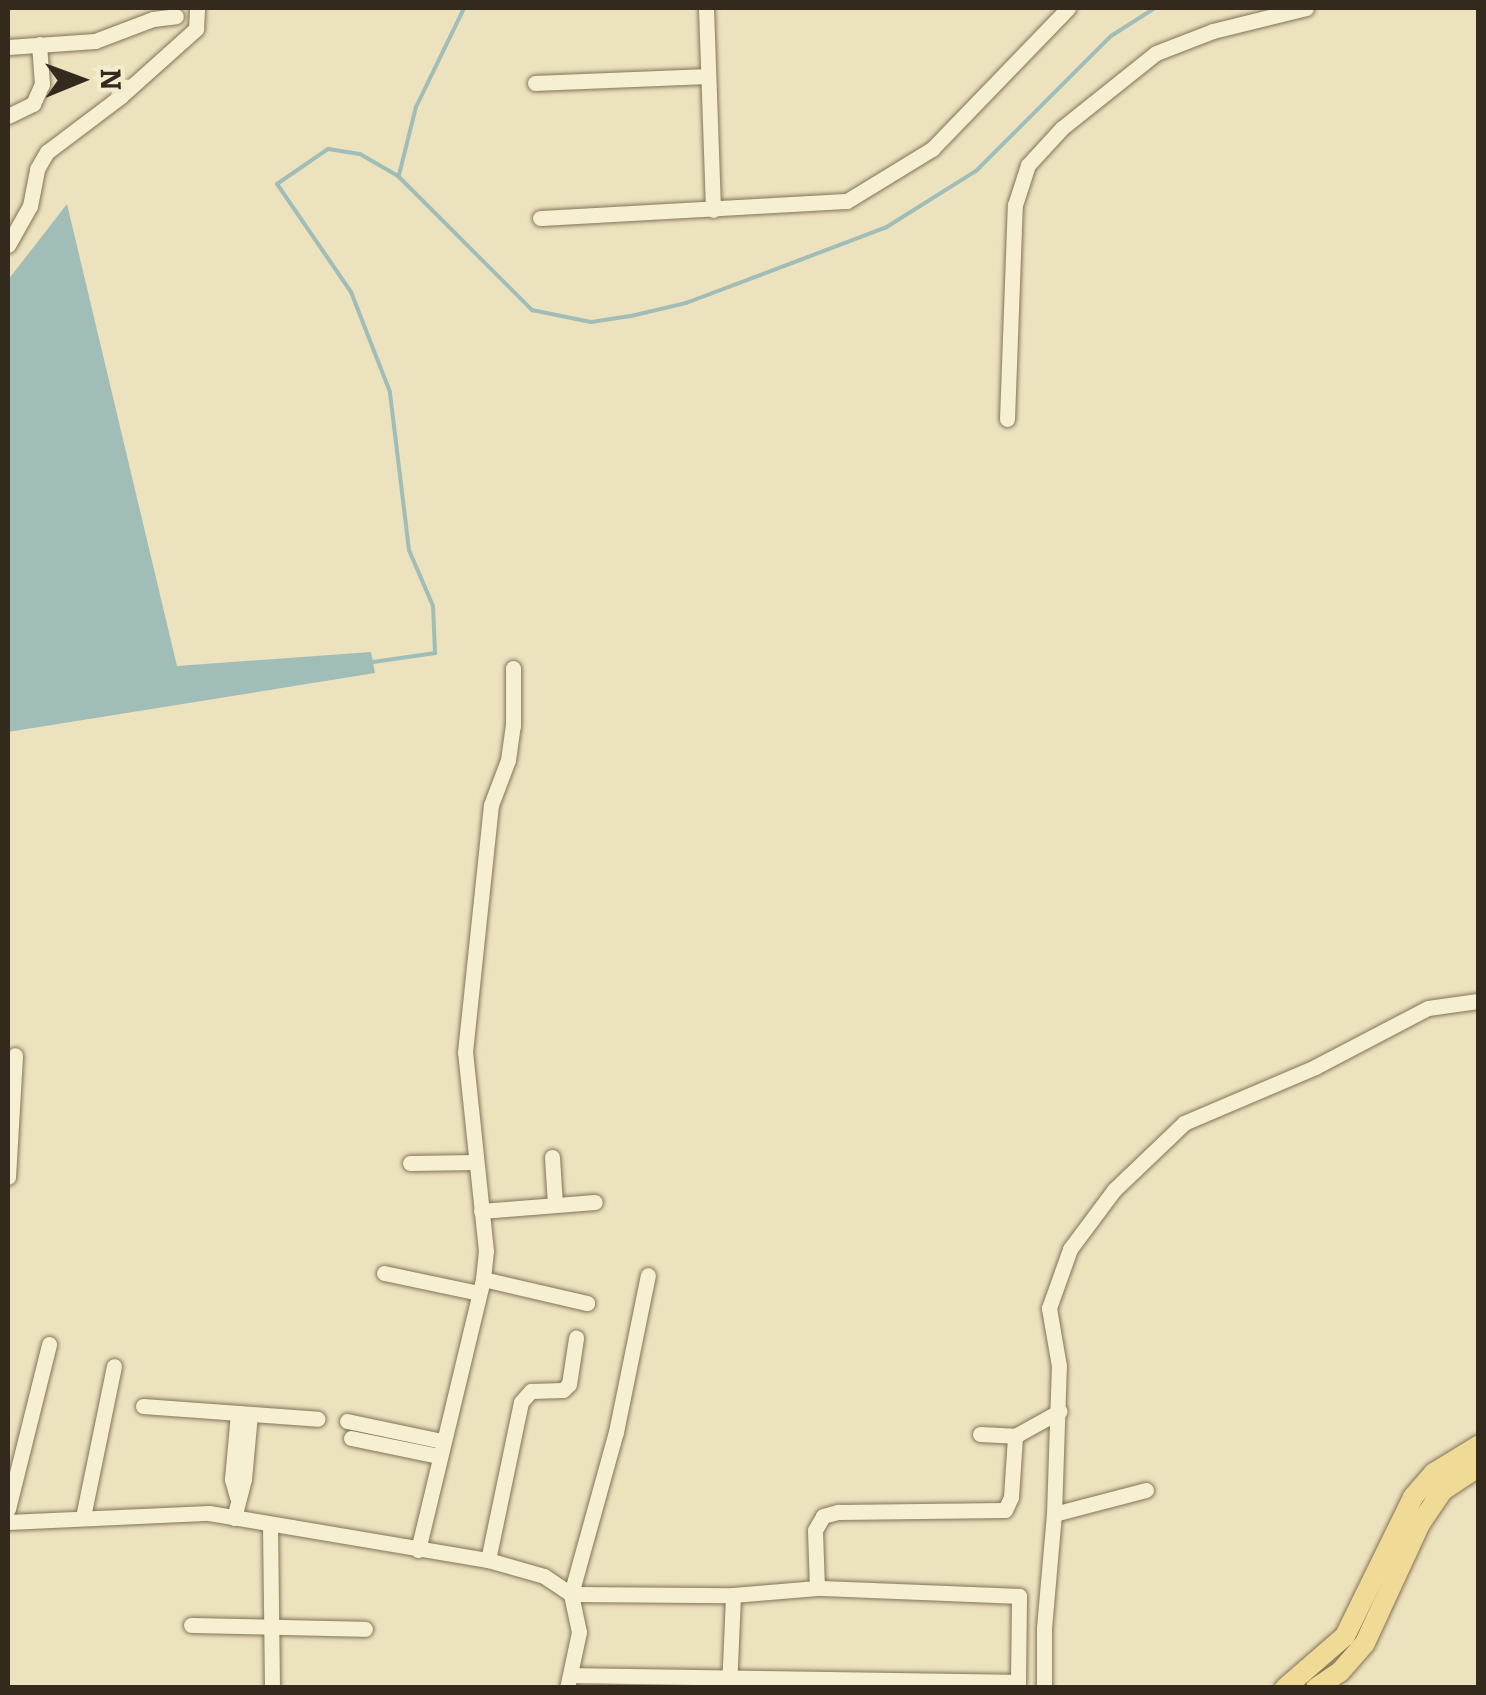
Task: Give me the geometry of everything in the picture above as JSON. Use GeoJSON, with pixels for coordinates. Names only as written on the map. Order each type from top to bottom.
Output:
{"type":"FeatureCollection","features":[{"type":"Feature","properties":{"kind":"main road"},"geometry":{"type":"LineString","coordinates":[[1285,1688],[1345,1636],[1413,1496],[1434,1473],[1478,1446]]}},
{"type":"Feature","properties":{"kind":"main road"},"geometry":{"type":"LineString","coordinates":[[1316,1688],[1340,1672],[1366,1643],[1420,1524],[1442,1492],[1478,1468]]}},
{"type":"Feature","properties":{"kind":"street"},"geometry":{"type":"LineString","coordinates":[[8,244],[30,206],[37,169],[46,152],[121,96],[196,29],[197,8]]}},
{"type":"Feature","properties":{"kind":"street"},"geometry":{"type":"LineString","coordinates":[[706,8],[713,210]]}},
{"type":"Feature","properties":{"kind":"street"},"geometry":{"type":"LineString","coordinates":[[540,218],[847,200],[932,150],[1068,8]]}},
{"type":"Feature","properties":{"kind":"street"},"geometry":{"type":"LineString","coordinates":[[1007,419],[1014,205],[1028,164],[1062,128],[1156,53],[1214,30],[1306,8]]}},
{"type":"Feature","properties":{"kind":"street"},"geometry":{"type":"LineString","coordinates":[[8,47],[95,41],[174,12],[196,29]]}},
{"type":"Feature","properties":{"kind":"street"},"geometry":{"type":"LineString","coordinates":[[8,116],[33,104],[42,84],[39,44]]}},
{"type":"Feature","properties":{"kind":"street"},"geometry":{"type":"LineString","coordinates":[[535,83],[707,76]]}},
{"type":"Feature","properties":{"kind":"street"},"geometry":{"type":"LineString","coordinates":[[418,1550],[481,1286],[481,1211],[465,1052],[491,806],[508,760],[514,726],[514,668]]}},
{"type":"Feature","properties":{"kind":"street"},"geometry":{"type":"LineString","coordinates":[[1044,1688],[1044,1628],[1060,1411],[1060,1366],[1049,1308],[1070,1249],[1114,1190],[1184,1123],[1315,1067],[1428,1008],[1478,1002]]}},
{"type":"Feature","properties":{"kind":"street"},"geometry":{"type":"LineString","coordinates":[[8,1177],[15,1056]]}},
{"type":"Feature","properties":{"kind":"street"},"geometry":{"type":"LineString","coordinates":[[552,1157],[555,1205]]}},
{"type":"Feature","properties":{"kind":"street"},"geometry":{"type":"LineString","coordinates":[[410,1163],[476,1162]]}},
{"type":"Feature","properties":{"kind":"street"},"geometry":{"type":"LineString","coordinates":[[481,1211],[595,1202]]}},
{"type":"Feature","properties":{"kind":"street"},"geometry":{"type":"LineString","coordinates":[[384,1273],[588,1303]]}},
{"type":"Feature","properties":{"kind":"street"},"geometry":{"type":"LineString","coordinates":[[8,1522],[172,1512],[234,1518],[488,1560],[544,1576],[571,1594],[732,1595],[817,1588],[1019,1596],[1018,1682],[570,1681],[579,1632],[571,1594],[616,1432],[648,1275]]}},
{"type":"Feature","properties":{"kind":"street"},"geometry":{"type":"LineString","coordinates":[[488,1560],[524,1394],[563,1390],[569,1384],[576,1338]]}},
{"type":"Feature","properties":{"kind":"street"},"geometry":{"type":"LineString","coordinates":[[8,1508],[48,1344]]}},
{"type":"Feature","properties":{"kind":"street"},"geometry":{"type":"LineString","coordinates":[[83,1517],[114,1366]]}},
{"type":"Feature","properties":{"kind":"street"},"geometry":{"type":"LineString","coordinates":[[144,1406],[318,1419]]}},
{"type":"Feature","properties":{"kind":"street"},"geometry":{"type":"LineString","coordinates":[[980,1434],[1015,1436],[1060,1411]]}},
{"type":"Feature","properties":{"kind":"street"},"geometry":{"type":"LineString","coordinates":[[234,1518],[237,1497],[232,1480],[244,1413]]}},
{"type":"Feature","properties":{"kind":"street"},"geometry":{"type":"LineString","coordinates":[[349,1430],[440,1449]]}},
{"type":"Feature","properties":{"kind":"street"},"geometry":{"type":"LineString","coordinates":[[817,1588],[815,1530],[823,1516],[838,1512],[1005,1510],[1011,1498],[1015,1436]]}},
{"type":"Feature","properties":{"kind":"street"},"geometry":{"type":"LineString","coordinates":[[1054,1514],[1146,1490]]}},
{"type":"Feature","properties":{"kind":"street"},"geometry":{"type":"LineString","coordinates":[[270,1524],[272,1688]]}},
{"type":"Feature","properties":{"kind":"street"},"geometry":{"type":"LineString","coordinates":[[729,1681],[732,1595]]}},
{"type":"Feature","properties":{"kind":"street"},"geometry":{"type":"LineString","coordinates":[[191,1625],[365,1628]]}},
{"type":"Feature","properties":{"kind":"water"},"geometry":{"type":"Polygon","coordinates":[[[67,204],[177,666],[371,652],[375,673],[8,732],[8,280],[67,204]]]}},
{"type":"Feature","properties":{"kind":"waterway"},"geometry":{"type":"LineString","coordinates":[[399,175],[416,107],[464,8]]}},
{"type":"Feature","properties":{"kind":"waterway"},"geometry":{"type":"LineString","coordinates":[[373,662],[435,653],[433,606],[409,550],[390,392],[351,292],[277,184],[328,149],[360,154],[398,176],[532,310],[591,322],[631,316],[686,303],[885,228],[976,171],[1111,36],[1155,8]]}}]}
